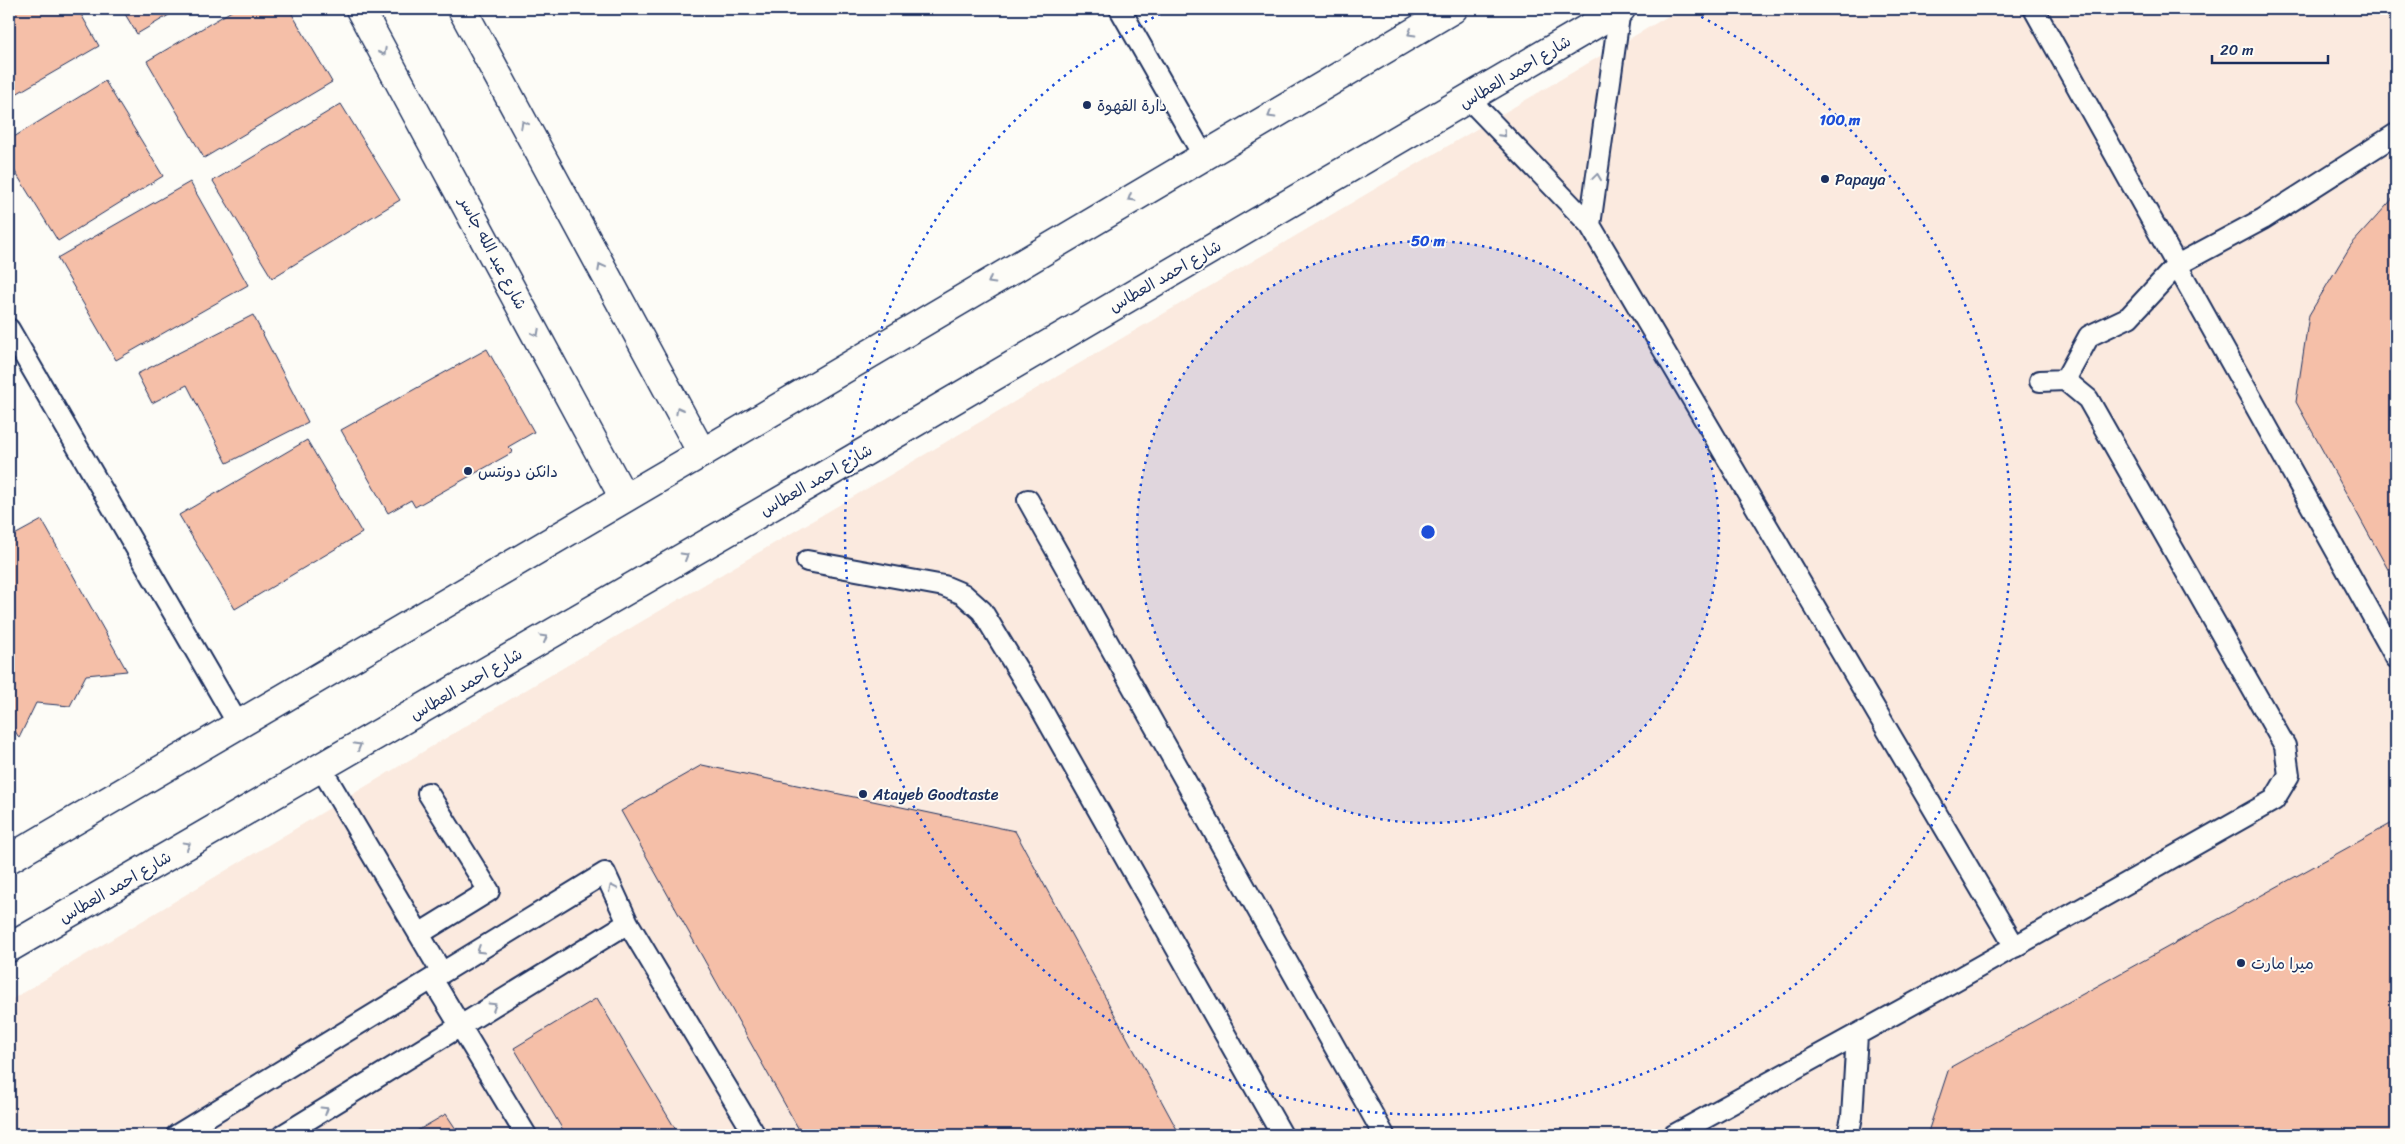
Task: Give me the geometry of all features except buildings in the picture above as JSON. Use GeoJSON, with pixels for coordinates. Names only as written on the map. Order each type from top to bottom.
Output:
{"type":"FeatureCollection","features":[{"type":"Feature","properties":{"kind":"street","name":"شارع عبد الله جاسر"},"geometry":{"type":"LineString","coordinates":[[360,9],[624,498]]}},
{"type":"Feature","properties":{"kind":"street"},"geometry":{"type":"LineString","coordinates":[[462,9],[702,453]]}},
{"type":"Feature","properties":{"kind":"street"},"geometry":{"type":"LineString","coordinates":[[9,859],[702,453],[1202,155],[1453,9]]}},
{"type":"Feature","properties":{"kind":"street","name":"شارع احمد العطاس"},"geometry":{"type":"LineString","coordinates":[[9,948],[1469,100],[1620,9]]}},
{"type":"Feature","properties":{"kind":"lane"},"geometry":{"type":"LineString","coordinates":[[1120,9],[1202,155]]}},
{"type":"Feature","properties":{"kind":"lane"},"geometry":{"type":"LineString","coordinates":[[1590,225],[1620,9]]}},
{"type":"Feature","properties":{"kind":"lane"},"geometry":{"type":"LineString","coordinates":[[2034,9],[2396,658]]}},
{"type":"Feature","properties":{"kind":"lane"},"geometry":{"type":"LineString","coordinates":[[1469,100],[1590,225],[2015,946]]}},
{"type":"Feature","properties":{"kind":"lane"},"geometry":{"type":"LineString","coordinates":[[2064,380],[2089,336],[2129,316],[2177,265],[2263,219],[2396,134]]}},
{"type":"Feature","properties":{"kind":"lane"},"geometry":{"type":"LineString","coordinates":[[9,329],[238,724]]}},
{"type":"Feature","properties":{"kind":"lane"},"geometry":{"type":"LineString","coordinates":[[1674,1135],[1857,1035],[2274,800],[2289,775],[2284,746],[2088,399],[2064,380],[2040,381]]}},
{"type":"Feature","properties":{"kind":"lane"},"geometry":{"type":"LineString","coordinates":[[1028,500],[1384,1135]]}},
{"type":"Feature","properties":{"kind":"lane"},"geometry":{"type":"LineString","coordinates":[[807,561],[944,586],[963,594],[982,611],[1039,706],[1282,1135]]}},
{"type":"Feature","properties":{"kind":"lane"},"geometry":{"type":"LineString","coordinates":[[321,768],[419,934],[461,1026],[526,1135]]}},
{"type":"Feature","properties":{"kind":"lane"},"geometry":{"type":"LineString","coordinates":[[419,934],[489,891],[428,793]]}},
{"type":"Feature","properties":{"kind":"lane"},"geometry":{"type":"LineString","coordinates":[[177,1135],[605,873],[628,923],[755,1135]]}},
{"type":"Feature","properties":{"kind":"lane"},"geometry":{"type":"LineString","coordinates":[[283,1135],[628,923]]}},
{"type":"Feature","properties":{"kind":"lane"},"geometry":{"type":"LineString","coordinates":[[1848,1135],[1852,1117],[1857,1035]]}},
{"type":"Feature","properties":{"kind":"shaded area"},"geometry":{"type":"Polygon","coordinates":[[[1680,9],[2396,9],[2396,1135],[9,1135],[9,1001],[534,685],[1680,9]]]}},
{"type":"Feature","properties":{"kind":"place","name":"دارة القهوة"},"geometry":{"type":"Point","coordinates":[1087,105]}},
{"type":"Feature","properties":{"kind":"place","name":"Papaya"},"geometry":{"type":"Point","coordinates":[1825,179]}},
{"type":"Feature","properties":{"kind":"place","name":"دانكن دونتس"},"geometry":{"type":"Point","coordinates":[468,471]}},
{"type":"Feature","properties":{"kind":"place","name":"Atayeb Goodtaste"},"geometry":{"type":"Point","coordinates":[863,794]}},
{"type":"Feature","properties":{"kind":"place","name":"ميرا مارت"},"geometry":{"type":"Point","coordinates":[2241,963]}}]}
